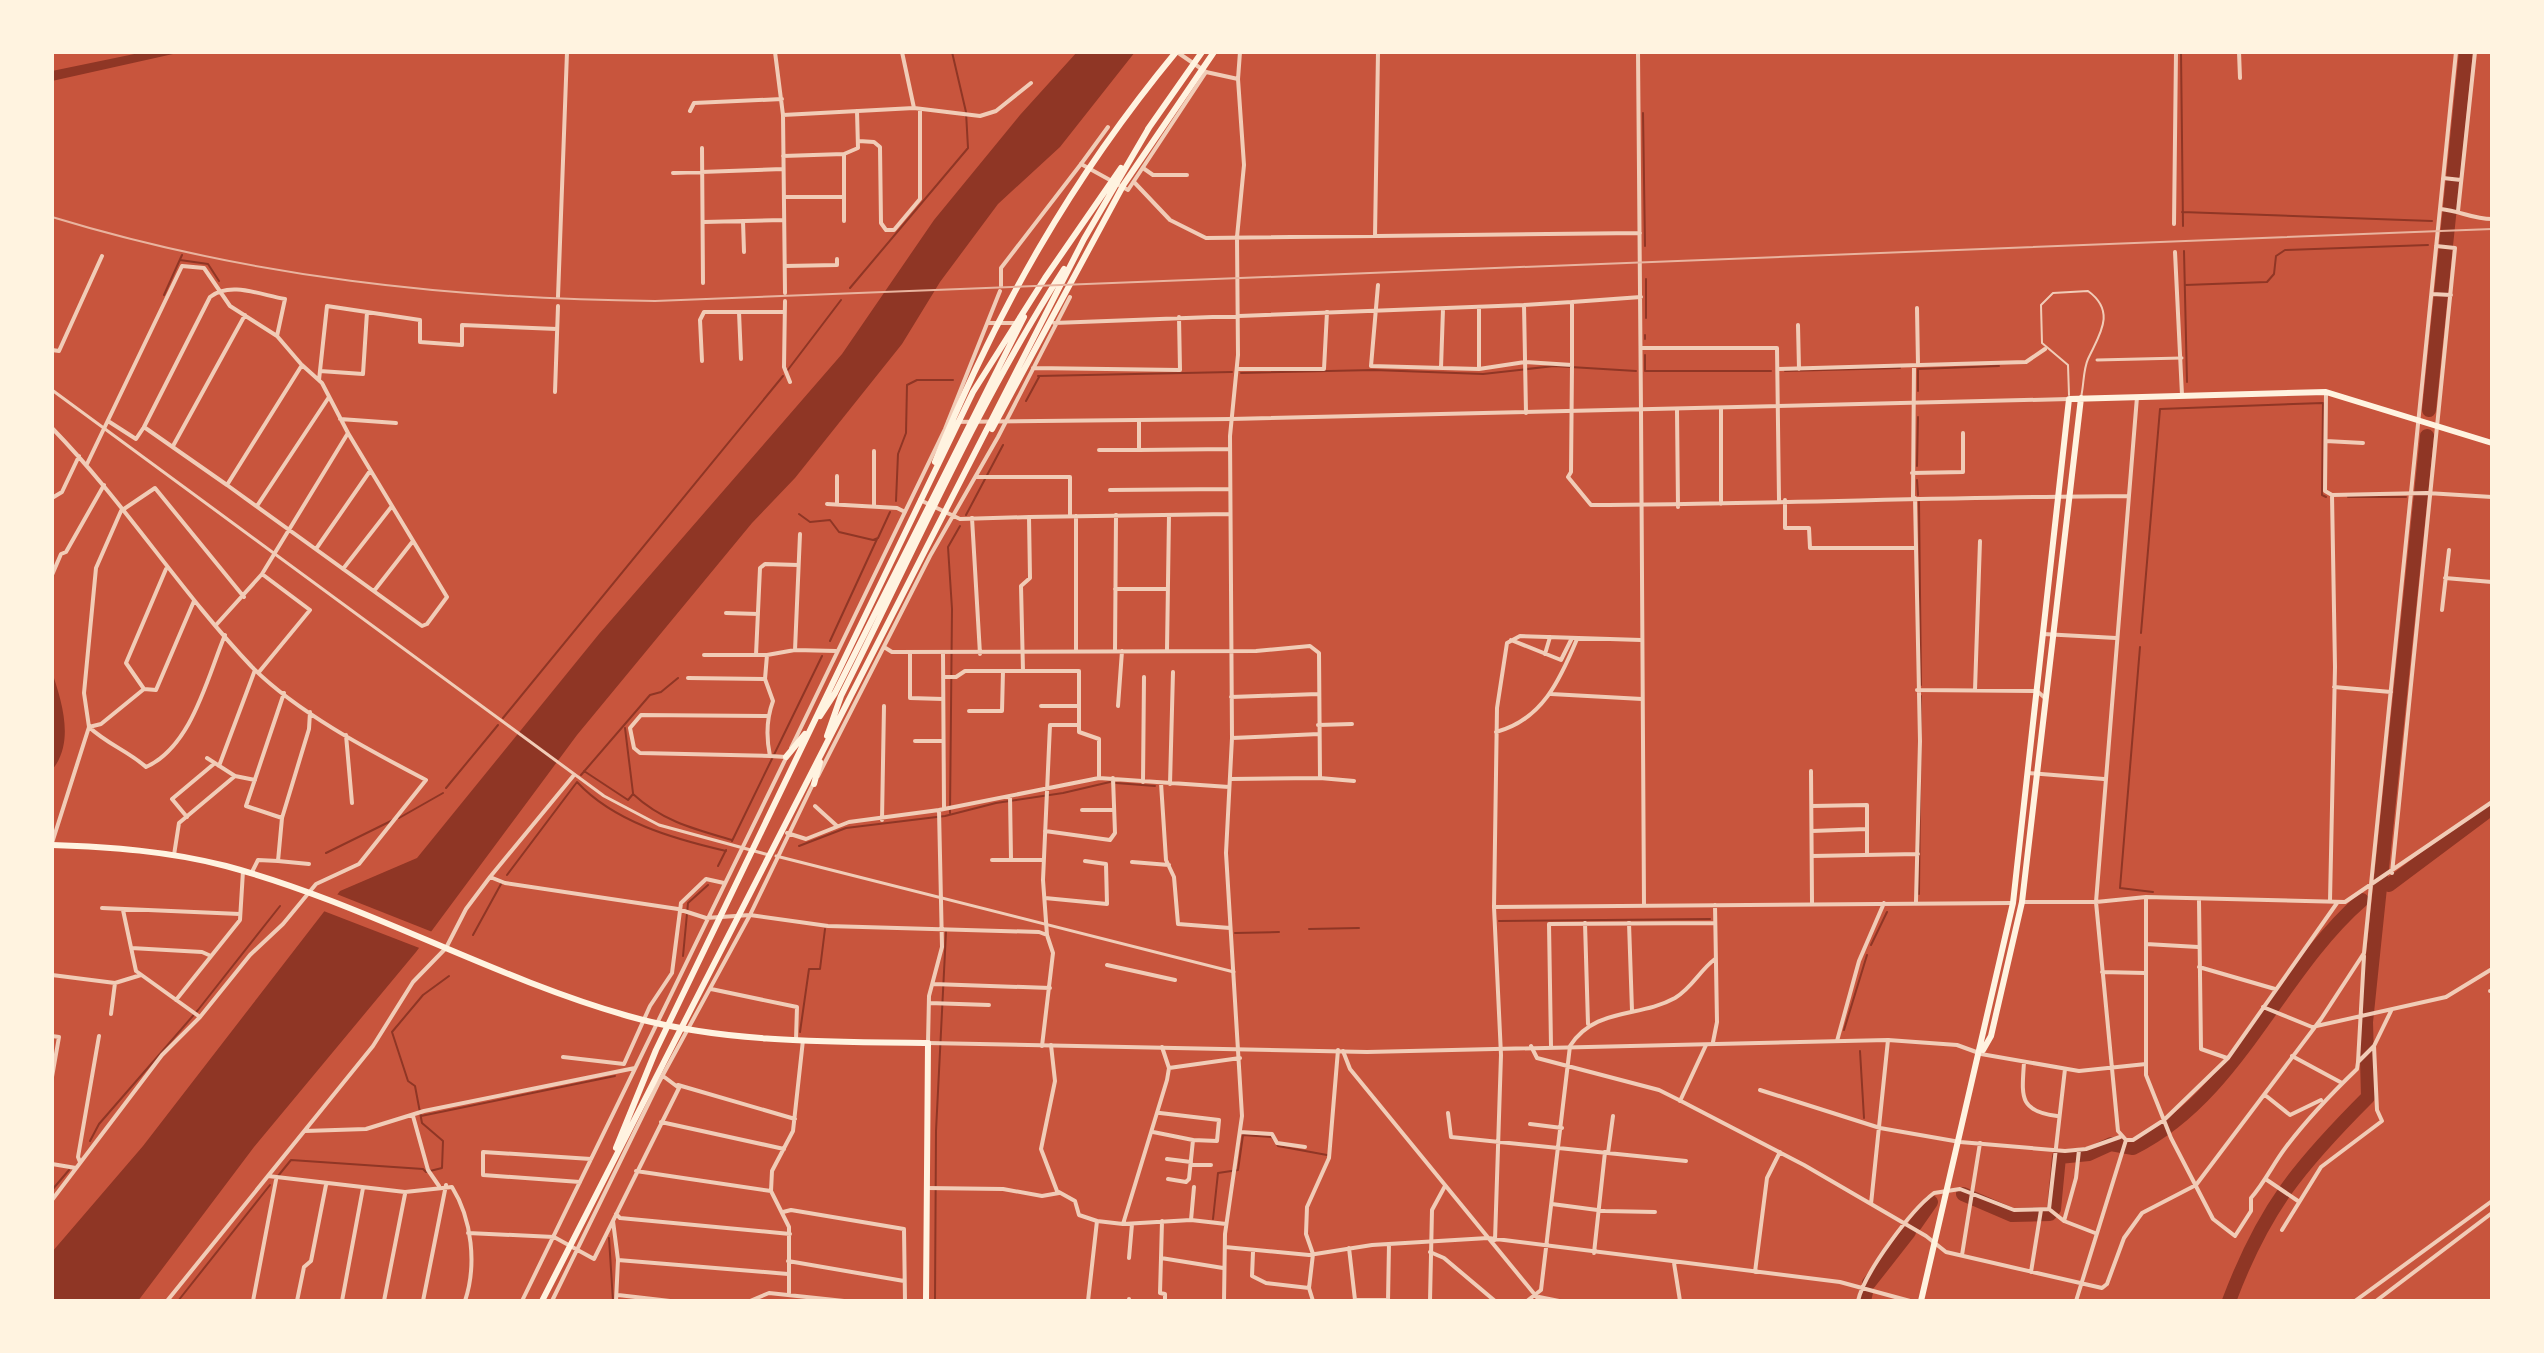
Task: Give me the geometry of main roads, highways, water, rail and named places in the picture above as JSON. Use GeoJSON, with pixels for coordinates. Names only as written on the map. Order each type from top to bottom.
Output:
{"type":"FeatureCollection","features":[{"type":"Feature","properties":{"kind":"main road"},"geometry":{"type":"LineString","coordinates":[[916,510],[965,388],[1018,280],[1091,162],[1177,52]]}},
{"type":"Feature","properties":{"kind":"main road"},"geometry":{"type":"LineString","coordinates":[[542,1301],[609,1166],[656,1050],[973,392],[1045,278],[1202,52]]}},
{"type":"Feature","properties":{"kind":"main road"},"geometry":{"type":"LineString","coordinates":[[975,455],[1006,408],[1090,245],[1151,141],[1204,71],[1214,52]]}},
{"type":"Feature","properties":{"kind":"main road"},"geometry":{"type":"LineString","coordinates":[[786,757],[835,693],[1037,312],[1150,126]]}},
{"type":"Feature","properties":{"kind":"main road"},"geometry":{"type":"LineString","coordinates":[[609,1166],[637,1119],[746,896],[1084,239]]}},
{"type":"Feature","properties":{"kind":"main road"},"geometry":{"type":"LineString","coordinates":[[814,784],[834,714],[896,577],[1045,278]]}},
{"type":"Feature","properties":{"kind":"main road"},"geometry":{"type":"LineString","coordinates":[[1921,1301],[1981,1054],[1982,1034],[2013,903],[2069,399],[2326,392],[2492,443]]}},
{"type":"Feature","properties":{"kind":"main road"},"geometry":{"type":"LineString","coordinates":[[1981,1054],[1991,1036],[2022,902],[2081,398]]}},
{"type":"Feature","properties":{"kind":"main road"},"geometry":{"type":"LineString","coordinates":[[52,844],[114,847],[174,855],[243,871],[601,1008],[657,1023],[800,1040],[928,1043],[932,1188],[926,1301]]}},
{"type":"Feature","properties":{"kind":"waterway"},"geometry":{"type":"LineString","coordinates":[[850,288],[968,148],[966,112],[952,52]]}},
{"type":"Feature","properties":{"kind":"waterway"},"geometry":{"type":"LineString","coordinates":[[2181,52],[2183,226]]}},
{"type":"Feature","properties":{"kind":"waterway"},"geometry":{"type":"LineString","coordinates":[[2429,410],[2466,52]]}},
{"type":"Feature","properties":{"kind":"waterway"},"geometry":{"type":"LineString","coordinates":[[1643,113],[1645,246]]}},
{"type":"Feature","properties":{"kind":"waterway"},"geometry":{"type":"LineString","coordinates":[[2182,212],[2432,221]]}},
{"type":"Feature","properties":{"kind":"waterway"},"geometry":{"type":"LineString","coordinates":[[2444,221],[2449,221]]}},
{"type":"Feature","properties":{"kind":"waterway"},"geometry":{"type":"LineString","coordinates":[[2185,285],[2267,282],[2274,274],[2276,256],[2285,250],[2428,245]]}},
{"type":"Feature","properties":{"kind":"waterway"},"geometry":{"type":"LineString","coordinates":[[2184,251],[2187,382]]}},
{"type":"Feature","properties":{"kind":"waterway"},"geometry":{"type":"LineString","coordinates":[[164,295],[182,255]]}},
{"type":"Feature","properties":{"kind":"waterway"},"geometry":{"type":"LineString","coordinates":[[180,260],[208,264],[219,281]]}},
{"type":"Feature","properties":{"kind":"waterway"},"geometry":{"type":"LineString","coordinates":[[1646,279],[1646,318]]}},
{"type":"Feature","properties":{"kind":"waterway"},"geometry":{"type":"LineString","coordinates":[[787,371],[841,300]]}},
{"type":"Feature","properties":{"kind":"waterway"},"geometry":{"type":"LineString","coordinates":[[1645,355],[1645,371],[1771,371]]}},
{"type":"Feature","properties":{"kind":"waterway"},"geometry":{"type":"LineString","coordinates":[[1241,373],[1374,370],[1483,374],[1554,366],[1636,371]]}},
{"type":"Feature","properties":{"kind":"waterway"},"geometry":{"type":"LineString","coordinates":[[1918,369],[1999,366]]}},
{"type":"Feature","properties":{"kind":"waterway"},"geometry":{"type":"LineString","coordinates":[[1785,371],[1900,368]]}},
{"type":"Feature","properties":{"kind":"waterway"},"geometry":{"type":"LineString","coordinates":[[1918,369],[1918,391]]}},
{"type":"Feature","properties":{"kind":"waterway"},"geometry":{"type":"LineString","coordinates":[[1038,376],[1232,372]]}},
{"type":"Feature","properties":{"kind":"waterway"},"geometry":{"type":"LineString","coordinates":[[503,718],[783,376]]}},
{"type":"Feature","properties":{"kind":"waterway"},"geometry":{"type":"LineString","coordinates":[[1026,401],[1039,377]]}},
{"type":"Feature","properties":{"kind":"waterway"},"geometry":{"type":"LineString","coordinates":[[896,501],[898,454],[906,433],[907,385],[917,380],[953,380]]}},
{"type":"Feature","properties":{"kind":"waterway"},"geometry":{"type":"LineString","coordinates":[[2141,633],[2160,409],[2323,403],[2322,495],[2326,497]]}},
{"type":"Feature","properties":{"kind":"waterway"},"geometry":{"type":"LineString","coordinates":[[1917,466],[1918,417]]}},
{"type":"Feature","properties":{"kind":"waterway"},"geometry":{"type":"LineString","coordinates":[[2229,1301],[2256,1240],[2286,1190],[2322,1145],[2368,1097],[2366,1022],[2427,436]]}},
{"type":"Feature","properties":{"kind":"waterway"},"geometry":{"type":"LineString","coordinates":[[966,515],[1003,445]]}},
{"type":"Feature","properties":{"kind":"waterway"},"geometry":{"type":"LineString","coordinates":[[1917,480],[1918,495]]}},
{"type":"Feature","properties":{"kind":"waterway"},"geometry":{"type":"LineString","coordinates":[[2348,497],[2406,497]]}},
{"type":"Feature","properties":{"kind":"waterway"},"geometry":{"type":"LineString","coordinates":[[2415,497],[2420,497]]}},
{"type":"Feature","properties":{"kind":"waterway"},"geometry":{"type":"LineString","coordinates":[[1919,502],[1921,685]]}},
{"type":"Feature","properties":{"kind":"waterway"},"geometry":{"type":"LineString","coordinates":[[799,514],[810,522],[830,520],[839,532],[873,540],[878,538],[890,512]]}},
{"type":"Feature","properties":{"kind":"waterway"},"geometry":{"type":"LineString","coordinates":[[950,813],[952,609],[948,547],[960,526]]}},
{"type":"Feature","properties":{"kind":"waterway"},"geometry":{"type":"LineString","coordinates":[[830,641],[877,539]]}},
{"type":"Feature","properties":{"kind":"waterway"},"geometry":{"type":"LineString","coordinates":[[2140,647],[2120,888],[2153,892]]}},
{"type":"Feature","properties":{"kind":"waterway"},"geometry":{"type":"LineString","coordinates":[[732,841],[822,656]]}},
{"type":"Feature","properties":{"kind":"waterway"},"geometry":{"type":"LineString","coordinates":[[581,775],[650,695],[661,692],[678,678]]}},
{"type":"Feature","properties":{"kind":"waterway"},"geometry":{"type":"LineString","coordinates":[[1919,894],[1921,696]]}},
{"type":"Feature","properties":{"kind":"waterway"},"geometry":{"type":"LineString","coordinates":[[446,788],[498,725]]}},
{"type":"Feature","properties":{"kind":"waterway"},"geometry":{"type":"LineString","coordinates":[[625,728],[633,793]]}},
{"type":"Feature","properties":{"kind":"waterway"},"geometry":{"type":"LineString","coordinates":[[584,771],[628,800],[633,794],[667,818],[732,840]]}},
{"type":"Feature","properties":{"kind":"waterway"},"geometry":{"type":"LineString","coordinates":[[507,875],[577,782],[609,808],[646,827],[726,851]]}},
{"type":"Feature","properties":{"kind":"waterway"},"geometry":{"type":"LineString","coordinates":[[799,846],[846,828],[945,816],[996,803],[1110,782]]}},
{"type":"Feature","properties":{"kind":"waterway"},"geometry":{"type":"LineString","coordinates":[[1116,783],[1155,786]]}},
{"type":"Feature","properties":{"kind":"waterway"},"geometry":{"type":"LineString","coordinates":[[399,818],[443,793]]}},
{"type":"Feature","properties":{"kind":"waterway"},"geometry":{"type":"LineString","coordinates":[[2389,885],[2492,808]]}},
{"type":"Feature","properties":{"kind":"waterway"},"geometry":{"type":"LineString","coordinates":[[326,853],[393,820]]}},
{"type":"Feature","properties":{"kind":"waterway"},"geometry":{"type":"LineString","coordinates":[[718,866],[726,850]]}},
{"type":"Feature","properties":{"kind":"waterway"},"geometry":{"type":"LineString","coordinates":[[473,935],[501,884]]}},
{"type":"Feature","properties":{"kind":"waterway"},"geometry":{"type":"LineString","coordinates":[[683,956],[688,903],[708,885]]}},
{"type":"Feature","properties":{"kind":"waterway"},"geometry":{"type":"LineString","coordinates":[[1963,1194],[2012,1215],[2050,1214],[2054,1209],[2059,1157],[2089,1154],[2111,1144],[2133,1148],[2170,1125],[2201,1098],[2229,1066],[2305,963],[2362,900]]}},
{"type":"Feature","properties":{"kind":"waterway"},"geometry":{"type":"LineString","coordinates":[[90,1141],[99,1124],[198,1010],[280,906]]}},
{"type":"Feature","properties":{"kind":"waterway"},"geometry":{"type":"LineString","coordinates":[[1871,945],[1887,912]]}},
{"type":"Feature","properties":{"kind":"waterway"},"geometry":{"type":"LineString","coordinates":[[1499,921],[1710,919]]}},
{"type":"Feature","properties":{"kind":"waterway"},"geometry":{"type":"LineString","coordinates":[[1309,929],[1359,928]]}},
{"type":"Feature","properties":{"kind":"waterway"},"geometry":{"type":"LineString","coordinates":[[800,1032],[809,969],[820,969],[825,929]]}},
{"type":"Feature","properties":{"kind":"waterway"},"geometry":{"type":"LineString","coordinates":[[935,1301],[936,1131],[946,932]]}},
{"type":"Feature","properties":{"kind":"waterway"},"geometry":{"type":"LineString","coordinates":[[1235,933],[1279,932]]}},
{"type":"Feature","properties":{"kind":"waterway"},"geometry":{"type":"LineString","coordinates":[[1844,1030],[1867,955]]}},
{"type":"Feature","properties":{"kind":"waterway"},"geometry":{"type":"LineString","coordinates":[[278,1176],[291,1160],[423,1169],[426,1172],[442,1168],[443,1141],[422,1123],[415,1086],[408,1081],[392,1032],[423,995],[449,976]]}},
{"type":"Feature","properties":{"kind":"waterway"},"geometry":{"type":"LineString","coordinates":[[1860,1051],[1864,1118]]}},
{"type":"Feature","properties":{"kind":"waterway"},"geometry":{"type":"LineString","coordinates":[[421,1116],[615,1076]]}},
{"type":"Feature","properties":{"kind":"waterway"},"geometry":{"type":"LineString","coordinates":[[1213,1219],[1218,1173],[1238,1170],[1243,1135],[1272,1137],[1278,1146],[1327,1155]]}},
{"type":"Feature","properties":{"kind":"waterway"},"geometry":{"type":"LineString","coordinates":[[52,1190],[69,1170]]}},
{"type":"Feature","properties":{"kind":"waterway"},"geometry":{"type":"LineString","coordinates":[[178,1301],[270,1185]]}},
{"type":"Feature","properties":{"kind":"waterway"},"geometry":{"type":"LineString","coordinates":[[1915,1225],[1931,1202]]}},
{"type":"Feature","properties":{"kind":"waterway"},"geometry":{"type":"LineString","coordinates":[[1869,1283],[1909,1232]]}},
{"type":"Feature","properties":{"kind":"waterway"},"geometry":{"type":"LineString","coordinates":[[609,1238],[613,1301]]}},
{"type":"Feature","properties":{"kind":"waterway"},"geometry":{"type":"LineString","coordinates":[[1864,1301],[1866,1292]]}},
{"type":"Feature","properties":{"kind":"railway"},"geometry":{"type":"LineString","coordinates":[[52,217],[200,255],[350,281],[502,295],[655,301],[2492,229]]}}]}
